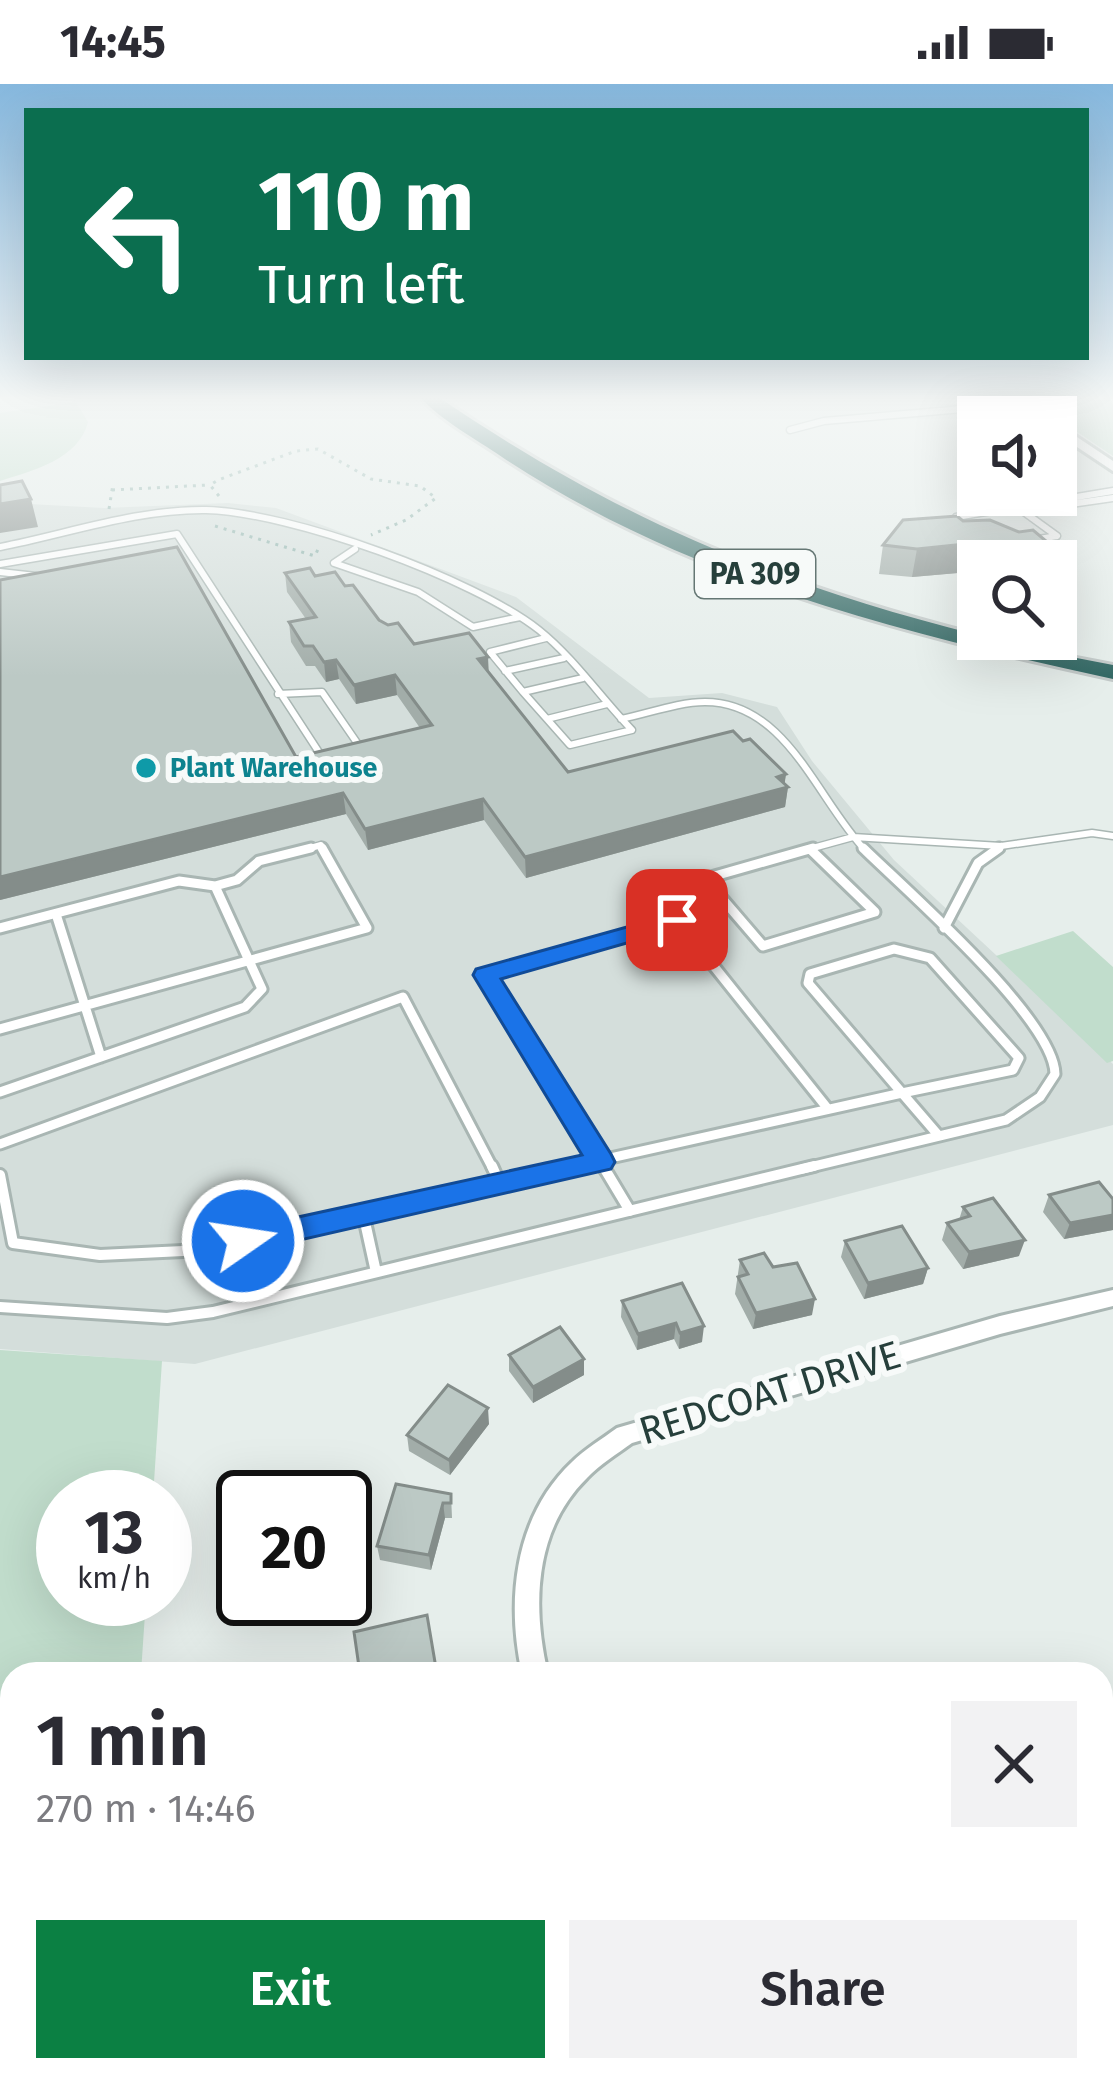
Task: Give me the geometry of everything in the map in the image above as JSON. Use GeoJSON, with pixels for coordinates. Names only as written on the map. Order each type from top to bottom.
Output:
{"type":"FeatureCollection","features":[{"type":"Feature","properties":{"kind":"highway","name":"PA 309"},"geometry":{"type":"LineString","coordinates":[[571,491],[691,548],[855,608],[1113,672]]}},
{"type":"Feature","properties":{"kind":"highway","name":"PA 309"},"geometry":{"type":"LineString","coordinates":[[602,491],[684,531],[826,584],[957,621]]}},
{"type":"Feature","properties":{"kind":"highway"},"geometry":{"type":"LineString","coordinates":[[1077,649],[1113,657]]}},
{"type":"Feature","properties":{"kind":"street","name":"REDCOAT DRIVE"},"geometry":{"type":"LineString","coordinates":[[534,1662],[525,1580],[547,1512],[576,1472],[625,1436],[1000,1325],[1113,1298]]}},
{"type":"Feature","properties":{"kind":"lane"},"geometry":{"type":"LineString","coordinates":[[1077,499],[1113,495]]}},
{"type":"Feature","properties":{"kind":"lane"},"geometry":{"type":"LineString","coordinates":[[0,547],[200,510],[256,515],[463,585],[520,617],[546,638],[632,730],[570,745],[490,652],[546,638]]}},
{"type":"Feature","properties":{"kind":"lane"},"geometry":{"type":"LineString","coordinates":[[962,516],[956,517],[974,530]]}},
{"type":"Feature","properties":{"kind":"lane"},"geometry":{"type":"LineString","coordinates":[[1029,516],[1057,536],[1034,540]]}},
{"type":"Feature","properties":{"kind":"lane"},"geometry":{"type":"LineString","coordinates":[[0,568],[177,534],[278,694],[322,760],[363,752],[322,692],[278,694]]}},
{"type":"Feature","properties":{"kind":"lane"},"geometry":{"type":"LineString","coordinates":[[124,558],[130,542]]}},
{"type":"Feature","properties":{"kind":"lane"},"geometry":{"type":"LineString","coordinates":[[355,548],[334,562],[418,592],[473,627],[520,617]]}},
{"type":"Feature","properties":{"kind":"lane"},"geometry":{"type":"LineString","coordinates":[[0,568],[44,577]]}},
{"type":"Feature","properties":{"kind":"lane"},"geometry":{"type":"LineString","coordinates":[[505,671],[565,658]]}},
{"type":"Feature","properties":{"kind":"lane"},"geometry":{"type":"LineString","coordinates":[[523,692],[583,678]]}},
{"type":"Feature","properties":{"kind":"lane"},"geometry":{"type":"LineString","coordinates":[[0,1307],[166,1318],[213,1312],[1006,1120],[1033,1106],[1057,1069],[1052,1043],[1028,1012],[853,837],[786,740],[761,717],[719,704],[687,702],[621,719]]}},
{"type":"Feature","properties":{"kind":"lane"},"geometry":{"type":"LineString","coordinates":[[547,719],[608,704]]}},
{"type":"Feature","properties":{"kind":"lane"},"geometry":{"type":"LineString","coordinates":[[810,849],[875,912],[763,946],[708,882],[711,877],[810,849],[853,837],[1001,846],[1093,833],[1113,836]]}},
{"type":"Feature","properties":{"kind":"lane"},"geometry":{"type":"LineString","coordinates":[[0,928],[178,881],[215,886],[237,880],[259,861],[320,845],[367,928],[0,1030]]}},
{"type":"Feature","properties":{"kind":"lane"},"geometry":{"type":"LineString","coordinates":[[944,928],[978,863],[1001,846]]}},
{"type":"Feature","properties":{"kind":"lane"},"geometry":{"type":"LineString","coordinates":[[0,1092],[245,1007],[262,989],[215,886]]}},
{"type":"Feature","properties":{"kind":"lane"},"geometry":{"type":"LineString","coordinates":[[56,914],[101,1057]]}},
{"type":"Feature","properties":{"kind":"lane"},"geometry":{"type":"LineString","coordinates":[[630,1211],[485,975],[677,920],[827,1109]]}},
{"type":"Feature","properties":{"kind":"lane"},"geometry":{"type":"LineString","coordinates":[[0,1175],[13,1243],[100,1255],[204,1250],[827,1109],[904,1093],[1013,1070],[1019,1058],[930,958],[895,949],[810,974],[808,983],[904,1093],[939,1136]]}},
{"type":"Feature","properties":{"kind":"lane"},"geometry":{"type":"LineString","coordinates":[[0,1144],[403,997],[500,1184]]}},
{"type":"Feature","properties":{"kind":"lane"},"geometry":{"type":"LineString","coordinates":[[363,1213],[376,1272]]}},
{"type":"Feature","properties":{"kind":"path"},"geometry":{"type":"LineString","coordinates":[[214,491],[222,505]]}},
{"type":"Feature","properties":{"kind":"path"},"geometry":{"type":"LineString","coordinates":[[362,538],[406,520],[436,498],[427,491]]}},
{"type":"Feature","properties":{"kind":"path"},"geometry":{"type":"LineString","coordinates":[[215,526],[315,556],[322,538]]}},
{"type":"Feature","properties":{"kind":"shaded area"},"geometry":{"type":"Polygon","coordinates":[[[228,503],[276,508],[516,597],[649,698],[722,693],[777,707],[812,761],[894,860],[1113,1064],[1113,1125],[195,1364],[0,1349],[0,509],[29,504],[104,508],[228,503]]]}},
{"type":"Feature","properties":{"kind":"green space"},"geometry":{"type":"Polygon","coordinates":[[[1073,931],[1113,967],[1113,1061],[1107,1063],[996,956],[1073,931]]]}},
{"type":"Feature","properties":{"kind":"green space"},"geometry":{"type":"Polygon","coordinates":[[[0,1350],[162,1361],[155,1470],[36,1470],[36,1626],[144,1626],[142,1662],[0,1662],[0,1350]]]}},
{"type":"Feature","properties":{"kind":"building"},"geometry":{"type":"Polygon","coordinates":[[[0,491],[27,491],[31,499],[0,504],[0,491]]]}},
{"type":"Feature","properties":{"kind":"building"},"geometry":{"type":"Polygon","coordinates":[[[957,516],[963,521],[990,520],[1019,532],[1033,530],[1045,540],[957,540],[957,545],[917,549],[883,545],[903,520],[957,516]]]}},
{"type":"Feature","properties":{"kind":"building"},"geometry":{"type":"Polygon","coordinates":[[[177,547],[296,757],[432,725],[395,675],[354,685],[336,660],[324,662],[313,646],[304,646],[289,622],[316,617],[285,573],[310,568],[315,576],[335,572],[345,586],[353,585],[379,620],[398,623],[414,644],[469,633],[488,657],[478,659],[568,772],[733,731],[743,741],[750,739],[786,774],[777,777],[788,787],[525,857],[483,799],[365,829],[343,793],[0,877],[0,580],[177,547]]]}},
{"type":"Feature","properties":{"kind":"building"},"geometry":{"type":"Polygon","coordinates":[[[1099,1182],[1113,1199],[1113,1215],[1070,1223],[1049,1195],[1099,1182]]]}},
{"type":"Feature","properties":{"kind":"building"},"geometry":{"type":"Polygon","coordinates":[[[993,1198],[1025,1240],[969,1252],[947,1223],[970,1216],[963,1207],[993,1198]]]}},
{"type":"Feature","properties":{"kind":"building"},"geometry":{"type":"Polygon","coordinates":[[[902,1226],[928,1268],[868,1283],[845,1241],[902,1226]]]}},
{"type":"Feature","properties":{"kind":"building"},"geometry":{"type":"Polygon","coordinates":[[[764,1253],[773,1267],[797,1263],[815,1299],[756,1313],[738,1277],[748,1274],[740,1260],[764,1253]]]}},
{"type":"Feature","properties":{"kind":"building"},"geometry":{"type":"Polygon","coordinates":[[[682,1283],[704,1326],[680,1333],[676,1323],[638,1334],[622,1301],[682,1283]]]}},
{"type":"Feature","properties":{"kind":"building"},"geometry":{"type":"Polygon","coordinates":[[[560,1327],[584,1359],[533,1387],[509,1355],[560,1327]]]}},
{"type":"Feature","properties":{"kind":"building"},"geometry":{"type":"Polygon","coordinates":[[[448,1385],[488,1408],[449,1460],[407,1435],[448,1385]]]}},
{"type":"Feature","properties":{"kind":"building"},"geometry":{"type":"Polygon","coordinates":[[[396,1484],[451,1494],[451,1503],[443,1503],[429,1555],[377,1546],[396,1484]]]}},
{"type":"Feature","properties":{"kind":"building"},"geometry":{"type":"Polygon","coordinates":[[[427,1615],[435,1662],[358,1662],[354,1632],[427,1615]]]}},
{"type":"Feature","properties":{"kind":"place","name":"Plant Warehouse"},"geometry":{"type":"Point","coordinates":[146,768]}},
{"type":"Feature","properties":{"kind":"route"},"geometry":{"type":"LineString","coordinates":[[243,1241],[601,1162],[485,975],[677,920]]}}]}
